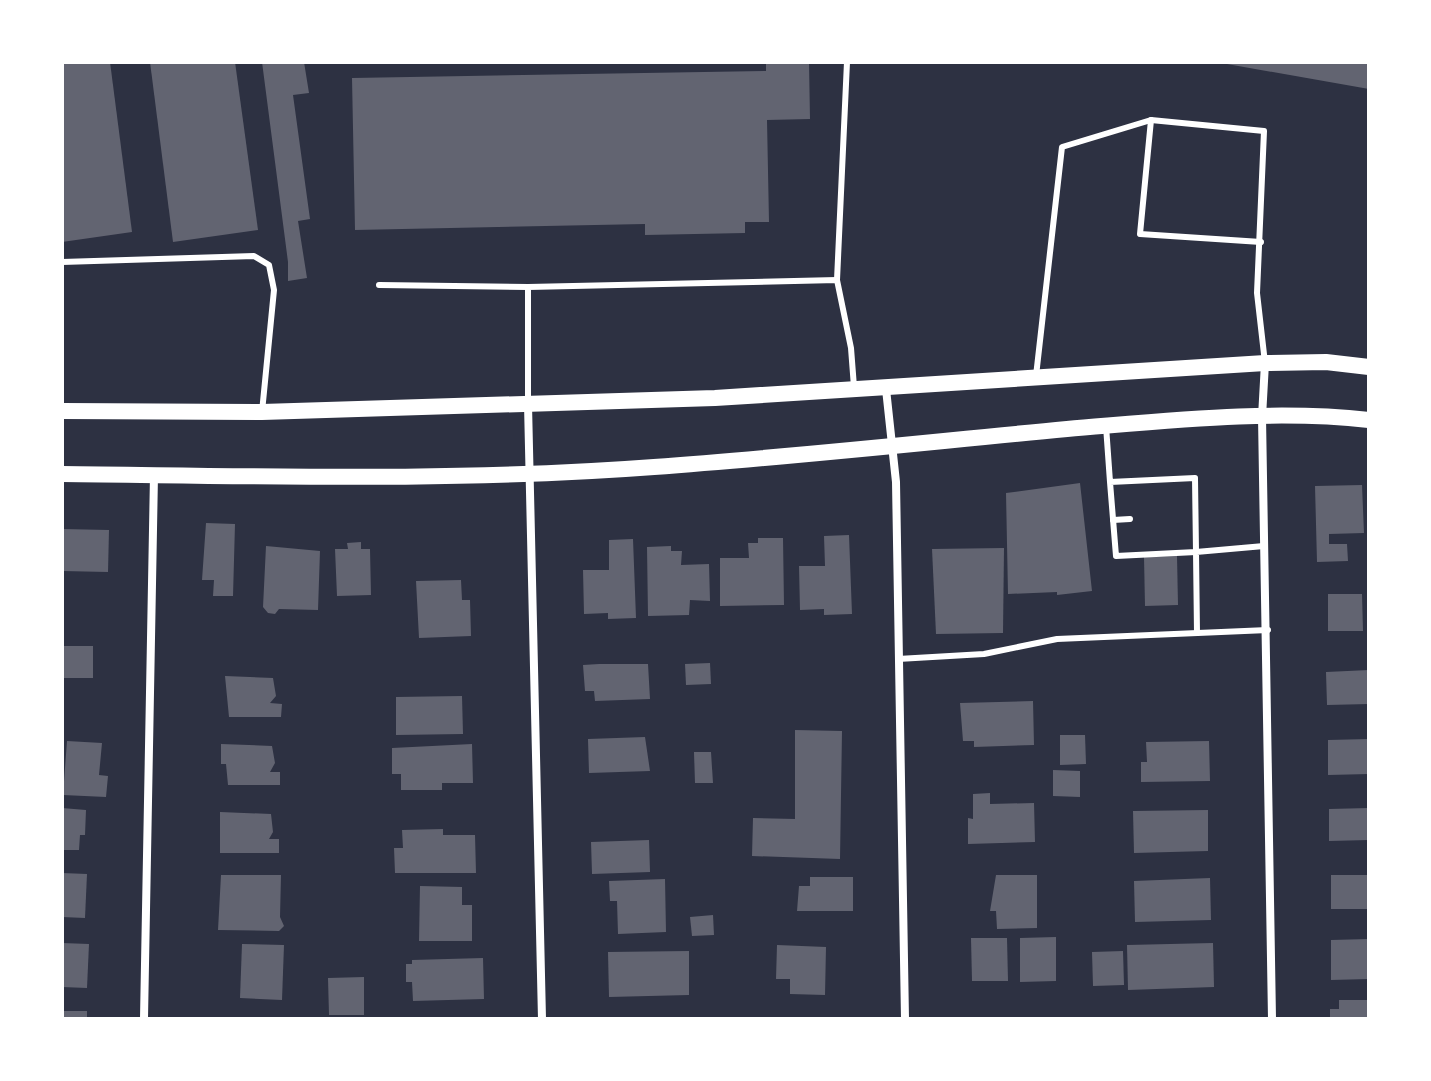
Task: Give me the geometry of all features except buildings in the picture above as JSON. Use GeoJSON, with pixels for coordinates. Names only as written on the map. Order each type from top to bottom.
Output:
{"type":"FeatureCollection","features":[{"type":"Feature","properties":{"kind":"main road"},"geometry":{"type":"LineString","coordinates":[[62,411],[262,412],[528,404],[886,389],[1265,363],[1326,362],[1369,367]]}},
{"type":"Feature","properties":{"kind":"main road"},"geometry":{"type":"LineString","coordinates":[[62,474],[321,477],[653,468],[1106,426],[1262,417],[1369,420]]}},
{"type":"Feature","properties":{"kind":"street"},"geometry":{"type":"LineString","coordinates":[[1265,363],[1262,417],[1268,630],[1272,1019]]}},
{"type":"Feature","properties":{"kind":"street"},"geometry":{"type":"LineString","coordinates":[[886,389],[896,482],[905,1019]]}},
{"type":"Feature","properties":{"kind":"street"},"geometry":{"type":"LineString","coordinates":[[528,404],[542,1019]]}},
{"type":"Feature","properties":{"kind":"street"},"geometry":{"type":"LineString","coordinates":[[144,1019],[154,475]]}},
{"type":"Feature","properties":{"kind":"lane"},"geometry":{"type":"LineString","coordinates":[[847,62],[837,280],[851,348],[854,390]]}},
{"type":"Feature","properties":{"kind":"lane"},"geometry":{"type":"LineString","coordinates":[[1151,120],[1140,234],[1261,242]]}},
{"type":"Feature","properties":{"kind":"lane"},"geometry":{"type":"LineString","coordinates":[[1036,377],[1062,147],[1151,120],[1264,131],[1257,293],[1265,363]]}},
{"type":"Feature","properties":{"kind":"lane"},"geometry":{"type":"LineString","coordinates":[[62,262],[254,256],[269,265],[274,290],[262,412]]}},
{"type":"Feature","properties":{"kind":"lane"},"geometry":{"type":"LineString","coordinates":[[379,285],[528,287],[837,280]]}},
{"type":"Feature","properties":{"kind":"lane"},"geometry":{"type":"LineString","coordinates":[[528,287],[528,404]]}},
{"type":"Feature","properties":{"kind":"lane"},"geometry":{"type":"LineString","coordinates":[[1106,426],[1116,556],[1264,546]]}},
{"type":"Feature","properties":{"kind":"lane"},"geometry":{"type":"LineString","coordinates":[[1110,482],[1195,478],[1193,516],[1197,633]]}},
{"type":"Feature","properties":{"kind":"lane"},"geometry":{"type":"LineString","coordinates":[[1113,520],[1130,519]]}},
{"type":"Feature","properties":{"kind":"lane"},"geometry":{"type":"LineString","coordinates":[[898,659],[984,654],[1057,639],[1268,630]]}}]}
